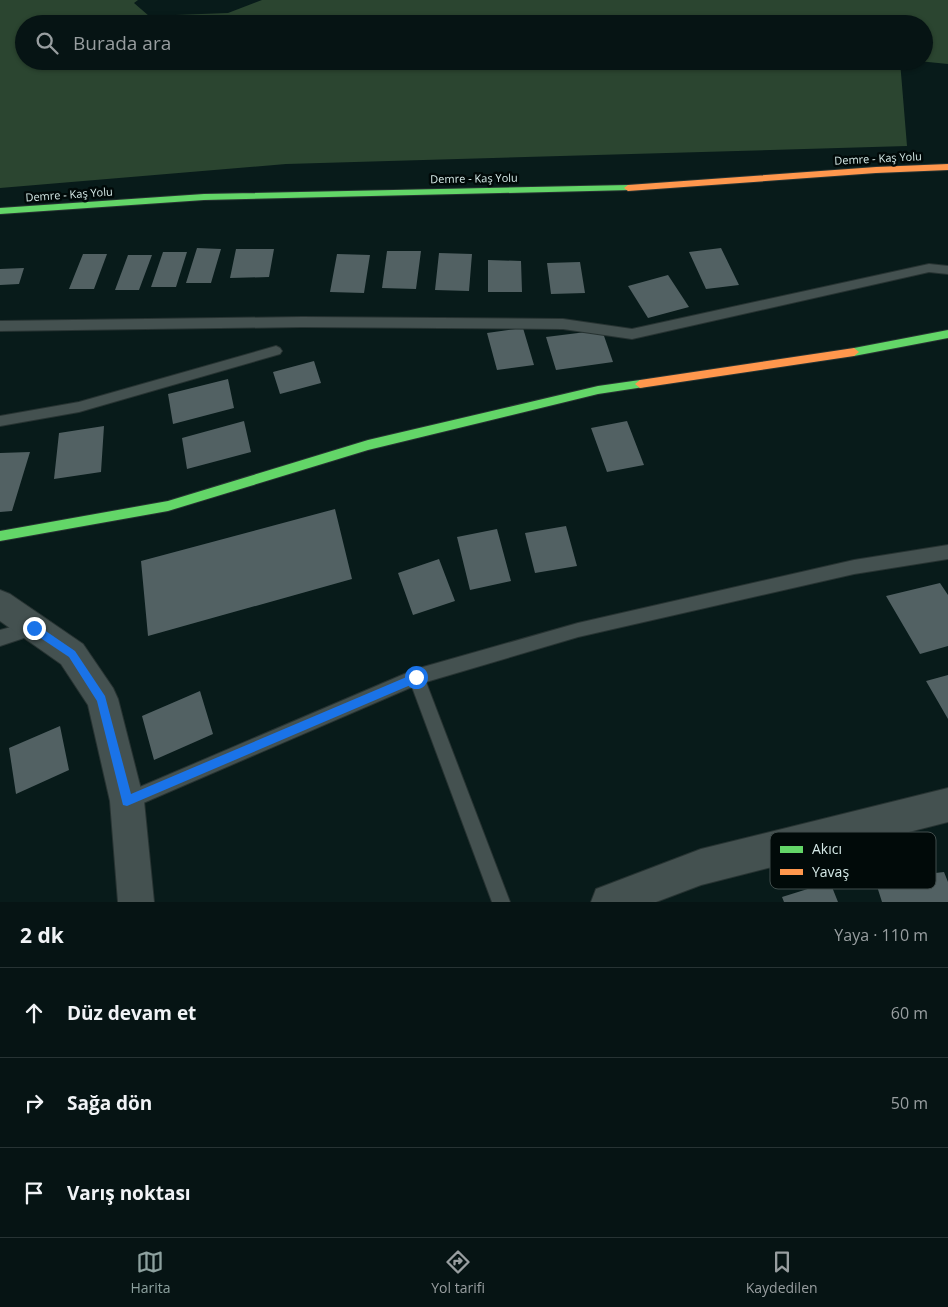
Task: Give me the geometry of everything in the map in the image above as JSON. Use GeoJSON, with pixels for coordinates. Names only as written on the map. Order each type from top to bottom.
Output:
{"type":"FeatureCollection","features":[{"type":"Feature","properties":{"kind":"main road","name":"Demre - Kaş Yolu"},"geometry":{"type":"LineString","coordinates":[[0,211],[204,197],[653,187],[948,166]]}},
{"type":"Feature","properties":{"kind":"main road"},"geometry":{"type":"LineString","coordinates":[[0,536],[168,506],[368,445],[598,390],[830,357],[948,334]]}},
{"type":"Feature","properties":{"kind":"street"},"geometry":{"type":"LineString","coordinates":[[0,604],[72,654],[102,699],[127,801],[136,902]]}},
{"type":"Feature","properties":{"kind":"street"},"geometry":{"type":"LineString","coordinates":[[840,832],[948,805]]}},
{"type":"Feature","properties":{"kind":"street"},"geometry":{"type":"LineString","coordinates":[[610,902],[701,867],[770,850]]}},
{"type":"Feature","properties":{"kind":"lane"},"geometry":{"type":"LineString","coordinates":[[0,326],[302,322],[563,324],[632,334],[929,268],[948,270]]}},
{"type":"Feature","properties":{"kind":"lane"},"geometry":{"type":"LineString","coordinates":[[0,421],[79,407],[276,350]]}},
{"type":"Feature","properties":{"kind":"lane"},"geometry":{"type":"LineString","coordinates":[[127,801],[416,677],[588,628],[854,567],[948,552]]}},
{"type":"Feature","properties":{"kind":"lane"},"geometry":{"type":"LineString","coordinates":[[0,638],[34,628]]}},
{"type":"Feature","properties":{"kind":"lane"},"geometry":{"type":"LineString","coordinates":[[416,677],[501,902]]}},
{"type":"Feature","properties":{"kind":"green space"},"geometry":{"type":"Polygon","coordinates":[[[0,0],[138,0],[134,3],[148,15],[15,15],[15,70],[901,70],[907,146],[286,164],[0,188],[0,0]]]}},
{"type":"Feature","properties":{"kind":"green space"},"geometry":{"type":"Polygon","coordinates":[[[262,0],[948,0],[948,64],[933,62],[933,15],[175,15],[228,13],[262,0]]]}},
{"type":"Feature","properties":{"kind":"building"},"geometry":{"type":"Polygon","coordinates":[[[197,248],[221,249],[211,283],[186,283],[197,248]]]}},
{"type":"Feature","properties":{"kind":"building"},"geometry":{"type":"Polygon","coordinates":[[[721,248],[739,285],[706,289],[689,252],[721,248]]]}},
{"type":"Feature","properties":{"kind":"building"},"geometry":{"type":"Polygon","coordinates":[[[236,249],[274,249],[269,277],[230,278],[236,249]]]}},
{"type":"Feature","properties":{"kind":"building"},"geometry":{"type":"Polygon","coordinates":[[[387,251],[421,251],[416,289],[382,288],[387,251]]]}},
{"type":"Feature","properties":{"kind":"building"},"geometry":{"type":"Polygon","coordinates":[[[163,252],[187,252],[176,287],[151,287],[163,252]]]}},
{"type":"Feature","properties":{"kind":"building"},"geometry":{"type":"Polygon","coordinates":[[[439,253],[472,254],[469,291],[435,290],[439,253]]]}},
{"type":"Feature","properties":{"kind":"building"},"geometry":{"type":"Polygon","coordinates":[[[83,254],[107,254],[94,289],[69,289],[83,254]]]}},
{"type":"Feature","properties":{"kind":"building"},"geometry":{"type":"Polygon","coordinates":[[[337,254],[370,255],[364,293],[330,292],[337,254]]]}},
{"type":"Feature","properties":{"kind":"building"},"geometry":{"type":"Polygon","coordinates":[[[128,255],[152,255],[139,290],[115,290],[128,255]]]}},
{"type":"Feature","properties":{"kind":"building"},"geometry":{"type":"Polygon","coordinates":[[[488,260],[521,261],[522,292],[488,292],[488,260]]]}},
{"type":"Feature","properties":{"kind":"building"},"geometry":{"type":"Polygon","coordinates":[[[580,262],[585,293],[551,294],[547,263],[580,262]]]}},
{"type":"Feature","properties":{"kind":"building"},"geometry":{"type":"Polygon","coordinates":[[[24,268],[19,284],[0,285],[0,269],[24,268]]]}},
{"type":"Feature","properties":{"kind":"building"},"geometry":{"type":"Polygon","coordinates":[[[668,275],[689,307],[648,318],[628,286],[668,275]]]}},
{"type":"Feature","properties":{"kind":"building"},"geometry":{"type":"Polygon","coordinates":[[[523,328],[534,365],[497,370],[487,333],[523,328]]]}},
{"type":"Feature","properties":{"kind":"building"},"geometry":{"type":"Polygon","coordinates":[[[602,330],[613,362],[556,370],[546,337],[602,330]]]}},
{"type":"Feature","properties":{"kind":"building"},"geometry":{"type":"Polygon","coordinates":[[[314,361],[321,383],[280,394],[273,372],[314,361]]]}},
{"type":"Feature","properties":{"kind":"building"},"geometry":{"type":"Polygon","coordinates":[[[228,379],[234,408],[173,424],[168,394],[228,379]]]}},
{"type":"Feature","properties":{"kind":"building"},"geometry":{"type":"Polygon","coordinates":[[[244,421],[251,452],[187,469],[182,438],[244,421]]]}},
{"type":"Feature","properties":{"kind":"building"},"geometry":{"type":"Polygon","coordinates":[[[627,421],[644,465],[607,472],[591,428],[627,421]]]}},
{"type":"Feature","properties":{"kind":"building"},"geometry":{"type":"Polygon","coordinates":[[[104,426],[101,472],[54,479],[59,433],[104,426]]]}},
{"type":"Feature","properties":{"kind":"building"},"geometry":{"type":"Polygon","coordinates":[[[30,452],[12,511],[0,512],[0,453],[30,452]]]}},
{"type":"Feature","properties":{"kind":"building"},"geometry":{"type":"Polygon","coordinates":[[[335,509],[352,579],[148,636],[141,561],[335,509]]]}},
{"type":"Feature","properties":{"kind":"building"},"geometry":{"type":"Polygon","coordinates":[[[566,526],[577,566],[535,573],[525,533],[566,526]]]}},
{"type":"Feature","properties":{"kind":"building"},"geometry":{"type":"Polygon","coordinates":[[[497,529],[511,581],[470,590],[457,537],[497,529]]]}},
{"type":"Feature","properties":{"kind":"building"},"geometry":{"type":"Polygon","coordinates":[[[439,559],[455,601],[413,615],[398,573],[439,559]]]}},
{"type":"Feature","properties":{"kind":"building"},"geometry":{"type":"Polygon","coordinates":[[[940,583],[948,595],[948,646],[920,654],[886,596],[940,583]]]}},
{"type":"Feature","properties":{"kind":"building"},"geometry":{"type":"Polygon","coordinates":[[[948,675],[948,719],[926,681],[948,675]]]}},
{"type":"Feature","properties":{"kind":"building"},"geometry":{"type":"Polygon","coordinates":[[[200,691],[213,734],[154,760],[142,716],[200,691]]]}},
{"type":"Feature","properties":{"kind":"building"},"geometry":{"type":"Polygon","coordinates":[[[60,726],[69,770],[16,794],[9,748],[60,726]]]}},
{"type":"Feature","properties":{"kind":"building"},"geometry":{"type":"Polygon","coordinates":[[[944,872],[948,882],[948,902],[882,902],[878,889],[936,889],[936,873],[944,872]]]}},
{"type":"Feature","properties":{"kind":"building"},"geometry":{"type":"Polygon","coordinates":[[[808,889],[833,889],[838,902],[784,902],[782,897],[808,889]]]}},
{"type":"Feature","properties":{"kind":"traffic: fast"},"geometry":{"type":"LineString","coordinates":[[0,211],[204,197],[628,188]]}},
{"type":"Feature","properties":{"kind":"traffic: fast"},"geometry":{"type":"LineString","coordinates":[[854,352],[948,334]]}},
{"type":"Feature","properties":{"kind":"traffic: fast"},"geometry":{"type":"LineString","coordinates":[[0,536],[168,506],[368,445],[598,390],[640,384]]}},
{"type":"Feature","properties":{"kind":"traffic: slow"},"geometry":{"type":"LineString","coordinates":[[628,188],[876,170],[948,167]]}},
{"type":"Feature","properties":{"kind":"traffic: slow"},"geometry":{"type":"LineString","coordinates":[[640,384],[854,352]]}},
{"type":"Feature","properties":{"kind":"route"},"geometry":{"type":"LineString","coordinates":[[34,628],[72,654],[102,699],[127,801],[416,677]]}}]}
